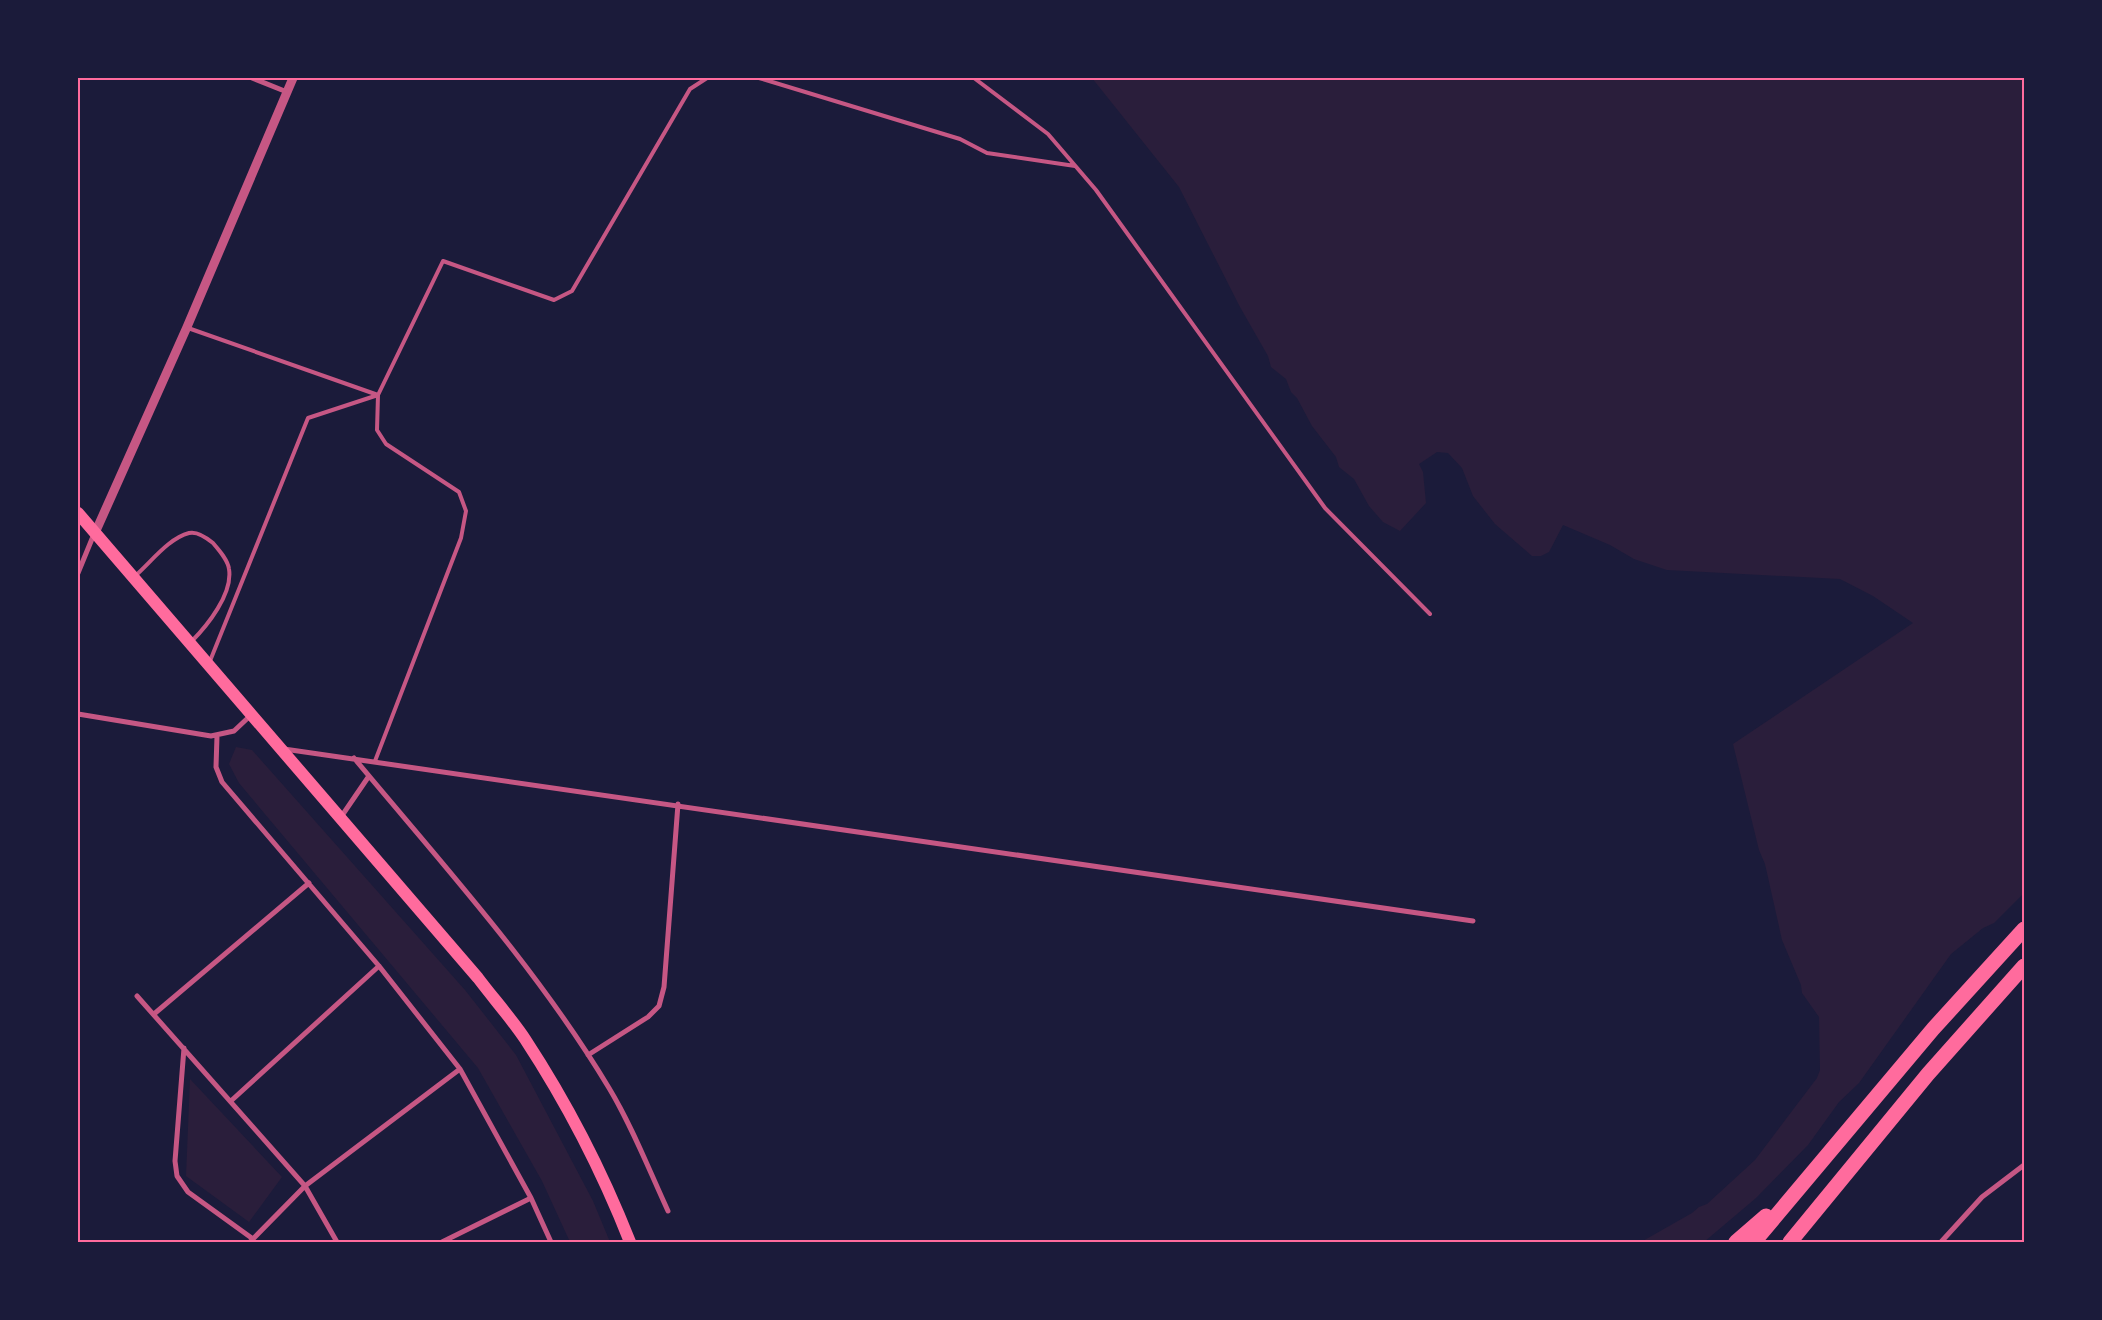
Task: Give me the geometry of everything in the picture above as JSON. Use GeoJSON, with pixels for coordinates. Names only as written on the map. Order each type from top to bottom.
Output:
{"type":"FeatureCollection","features":[{"type":"Feature","properties":{"kind":"highway"},"geometry":{"type":"LineString","coordinates":[[1754,1242],[1933,1029],[2024,929]]}},
{"type":"Feature","properties":{"kind":"highway"},"geometry":{"type":"LineString","coordinates":[[1790,1242],[1928,1074],[2024,966]]}},
{"type":"Feature","properties":{"kind":"highway"},"geometry":{"type":"LineString","coordinates":[[1736,1242],[1807,1181]]}},
{"type":"Feature","properties":{"kind":"main road"},"geometry":{"type":"LineString","coordinates":[[78,513],[478,978],[524,1038],[572,1118],[607,1184],[630,1242]]}},
{"type":"Feature","properties":{"kind":"street"},"geometry":{"type":"LineString","coordinates":[[252,78],[287,92]]}},
{"type":"Feature","properties":{"kind":"street"},"geometry":{"type":"LineString","coordinates":[[78,573],[94,533],[187,327],[293,78]]}},
{"type":"Feature","properties":{"kind":"street"},"geometry":{"type":"LineString","coordinates":[[78,714],[217,736],[234,730],[252,714]]}},
{"type":"Feature","properties":{"kind":"street"},"geometry":{"type":"LineString","coordinates":[[217,736],[215,760],[222,782],[379,966],[460,1069],[531,1198],[551,1242]]}},
{"type":"Feature","properties":{"kind":"street"},"geometry":{"type":"LineString","coordinates":[[281,748],[678,804],[1473,921]]}},
{"type":"Feature","properties":{"kind":"street"},"geometry":{"type":"LineString","coordinates":[[354,758],[479,907],[536,979],[610,1090],[668,1211]]}},
{"type":"Feature","properties":{"kind":"street"},"geometry":{"type":"LineString","coordinates":[[341,817],[369,776]]}},
{"type":"Feature","properties":{"kind":"street"},"geometry":{"type":"LineString","coordinates":[[588,1055],[648,1017],[659,1006],[664,987],[678,804]]}},
{"type":"Feature","properties":{"kind":"street"},"geometry":{"type":"LineString","coordinates":[[154,1014],[309,883]]}},
{"type":"Feature","properties":{"kind":"street"},"geometry":{"type":"LineString","coordinates":[[232,1100],[379,966]]}},
{"type":"Feature","properties":{"kind":"street"},"geometry":{"type":"LineString","coordinates":[[137,996],[232,1100],[305,1186],[337,1242]]}},
{"type":"Feature","properties":{"kind":"street"},"geometry":{"type":"LineString","coordinates":[[184,1048],[175,1161],[177,1176],[188,1192],[252,1241],[305,1186],[460,1069]]}},
{"type":"Feature","properties":{"kind":"street"},"geometry":{"type":"LineString","coordinates":[[1941,1242],[1982,1196],[2024,1165]]}},
{"type":"Feature","properties":{"kind":"street"},"geometry":{"type":"LineString","coordinates":[[442,1242],[531,1198]]}},
{"type":"Feature","properties":{"kind":"lane"},"geometry":{"type":"LineString","coordinates":[[374,761],[461,538],[466,511],[459,492],[386,444],[377,430],[378,395],[443,261],[554,300],[572,291],[690,89],[707,78]]}},
{"type":"Feature","properties":{"kind":"lane"},"geometry":{"type":"LineString","coordinates":[[759,78],[960,139],[987,153],[1075,166]]}},
{"type":"Feature","properties":{"kind":"lane"},"geometry":{"type":"LineString","coordinates":[[974,78],[1048,134],[1096,190],[1325,508],[1430,614]]}},
{"type":"Feature","properties":{"kind":"lane"},"geometry":{"type":"LineString","coordinates":[[187,327],[378,395]]}},
{"type":"Feature","properties":{"kind":"lane"},"geometry":{"type":"LineString","coordinates":[[208,664],[308,418],[378,395]]}},
{"type":"Feature","properties":{"kind":"lane"},"geometry":{"type":"LineString","coordinates":[[134,578],[179,536],[192,532],[207,537],[220,551],[229,568],[228,586],[208,626],[190,643]]}},
{"type":"Feature","properties":{"kind":"shaded area"},"geometry":{"type":"Polygon","coordinates":[[[1092,78],[2024,78],[2024,893],[1994,923],[1983,928],[1951,954],[1859,1083],[1839,1102],[1808,1145],[1756,1198],[1704,1242],[1641,1242],[1707,1204],[1755,1160],[1817,1078],[1820,1070],[1819,1017],[1802,993],[1801,985],[1782,940],[1765,864],[1759,850],[1733,744],[1913,623],[1873,596],[1840,579],[1667,570],[1634,559],[1610,545],[1563,525],[1549,552],[1541,556],[1532,556],[1495,524],[1473,496],[1462,468],[1448,453],[1437,452],[1419,464],[1423,472],[1426,503],[1400,531],[1383,522],[1369,506],[1354,479],[1339,467],[1336,457],[1312,426],[1297,398],[1291,392],[1286,379],[1271,367],[1268,356],[1240,307],[1179,187],[1092,78]]]}},
{"type":"Feature","properties":{"kind":"shaded area"},"geometry":{"type":"Polygon","coordinates":[[[236,747],[252,750],[465,990],[516,1055],[593,1201],[610,1242],[570,1242],[542,1181],[478,1068],[239,783],[229,764],[236,747]]]}},
{"type":"Feature","properties":{"kind":"shaded area"},"geometry":{"type":"Polygon","coordinates":[[[190,1079],[282,1177],[249,1222],[186,1176],[190,1079]]]}}]}
